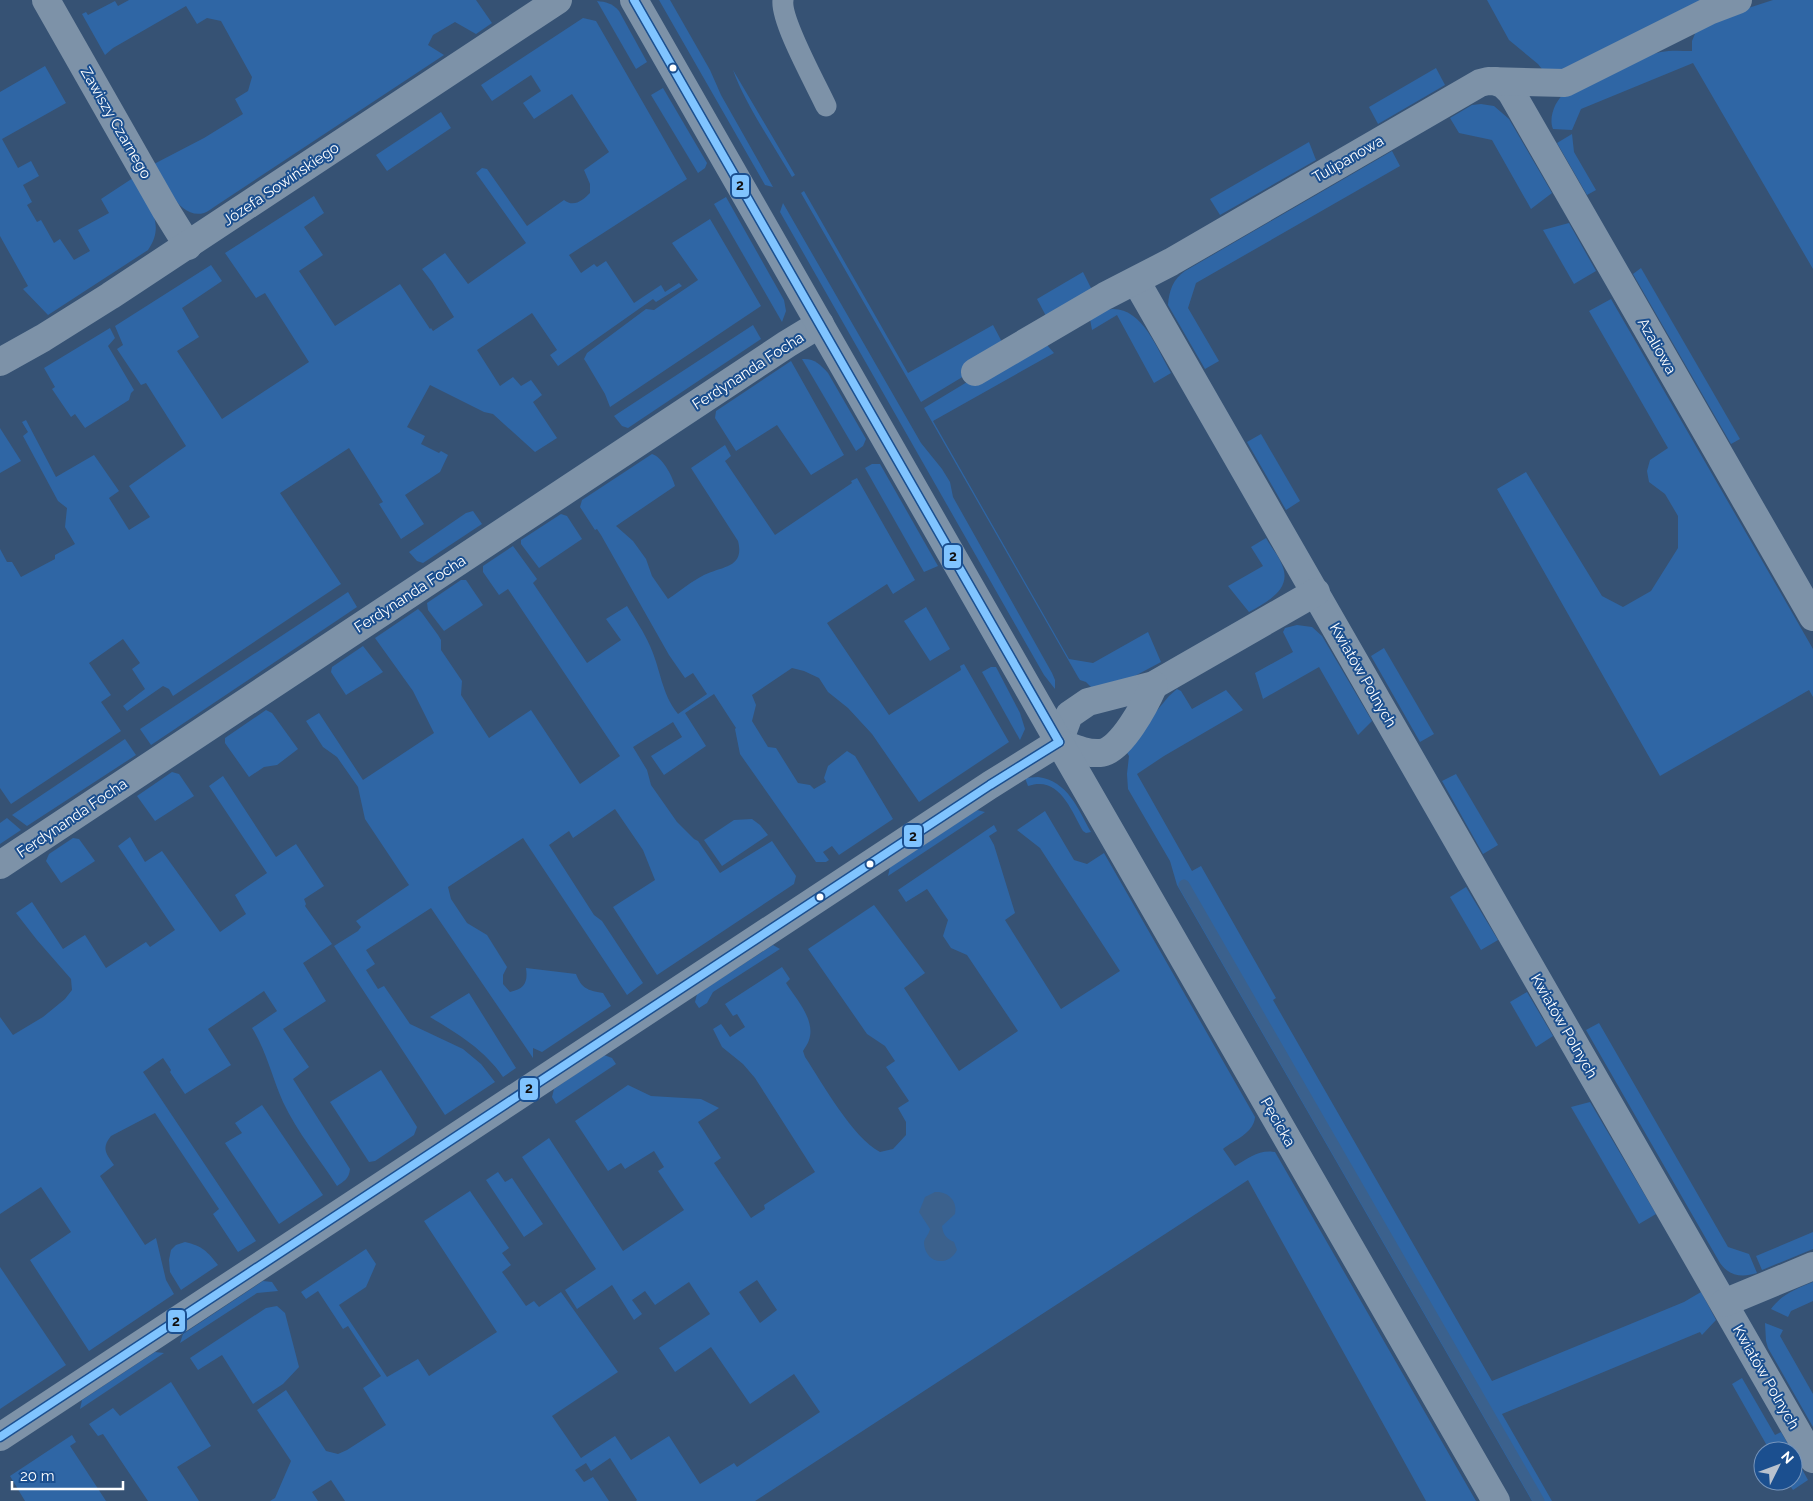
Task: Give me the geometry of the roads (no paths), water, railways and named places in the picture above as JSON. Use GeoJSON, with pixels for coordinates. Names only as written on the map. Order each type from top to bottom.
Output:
{"type":"FeatureCollection","features":[{"type":"Feature","properties":{"kind":"street","name":"Zawiszy Czarnego"},"geometry":{"type":"LineString","coordinates":[[46,0],[188,246]]}},
{"type":"Feature","properties":{"kind":"street","name":"Józefa Sowińskiego"},"geometry":{"type":"LineString","coordinates":[[0,362],[43,338],[188,246],[558,0]]}},
{"type":"Feature","properties":{"kind":"street","name":"Pęcicka"},"geometry":{"type":"LineString","coordinates":[[634,0],[1496,1501]]}},
{"type":"Feature","properties":{"kind":"street","name":"Tulipanowa"},"geometry":{"type":"LineString","coordinates":[[975,372],[1480,83],[1495,81],[1565,83],[1709,11],[1738,0]]}},
{"type":"Feature","properties":{"kind":"street","name":"Azaliowa"},"geometry":{"type":"LineString","coordinates":[[1495,81],[1504,85],[1511,92],[1813,617]]}},
{"type":"Feature","properties":{"kind":"street","name":"Kwiatów Polnych"},"geometry":{"type":"LineString","coordinates":[[1136,281],[1813,1459]]}},
{"type":"Feature","properties":{"kind":"street","name":"Ferdynanda Focha"},"geometry":{"type":"LineString","coordinates":[[0,866],[820,324]]}},
{"type":"Feature","properties":{"kind":"street"},"geometry":{"type":"LineString","coordinates":[[0,1437],[990,784],[1059,742],[1069,715],[1072,712],[1088,702],[1154,685],[1316,592]]}},
{"type":"Feature","properties":{"kind":"street"},"geometry":{"type":"LineString","coordinates":[[1059,742],[1080,750],[1092,752],[1102,753],[1110,749],[1128,732],[1146,704],[1154,685]]}},
{"type":"Feature","properties":{"kind":"street"},"geometry":{"type":"LineString","coordinates":[[1724,1303],[1813,1266]]}},
{"type":"Feature","properties":{"kind":"lane"},"geometry":{"type":"LineString","coordinates":[[783,0],[785,17],[791,32],[826,106]]}},
{"type":"Feature","properties":{"kind":"waterway"},"geometry":{"type":"LineString","coordinates":[[1184,885],[1539,1501]]}}]}
